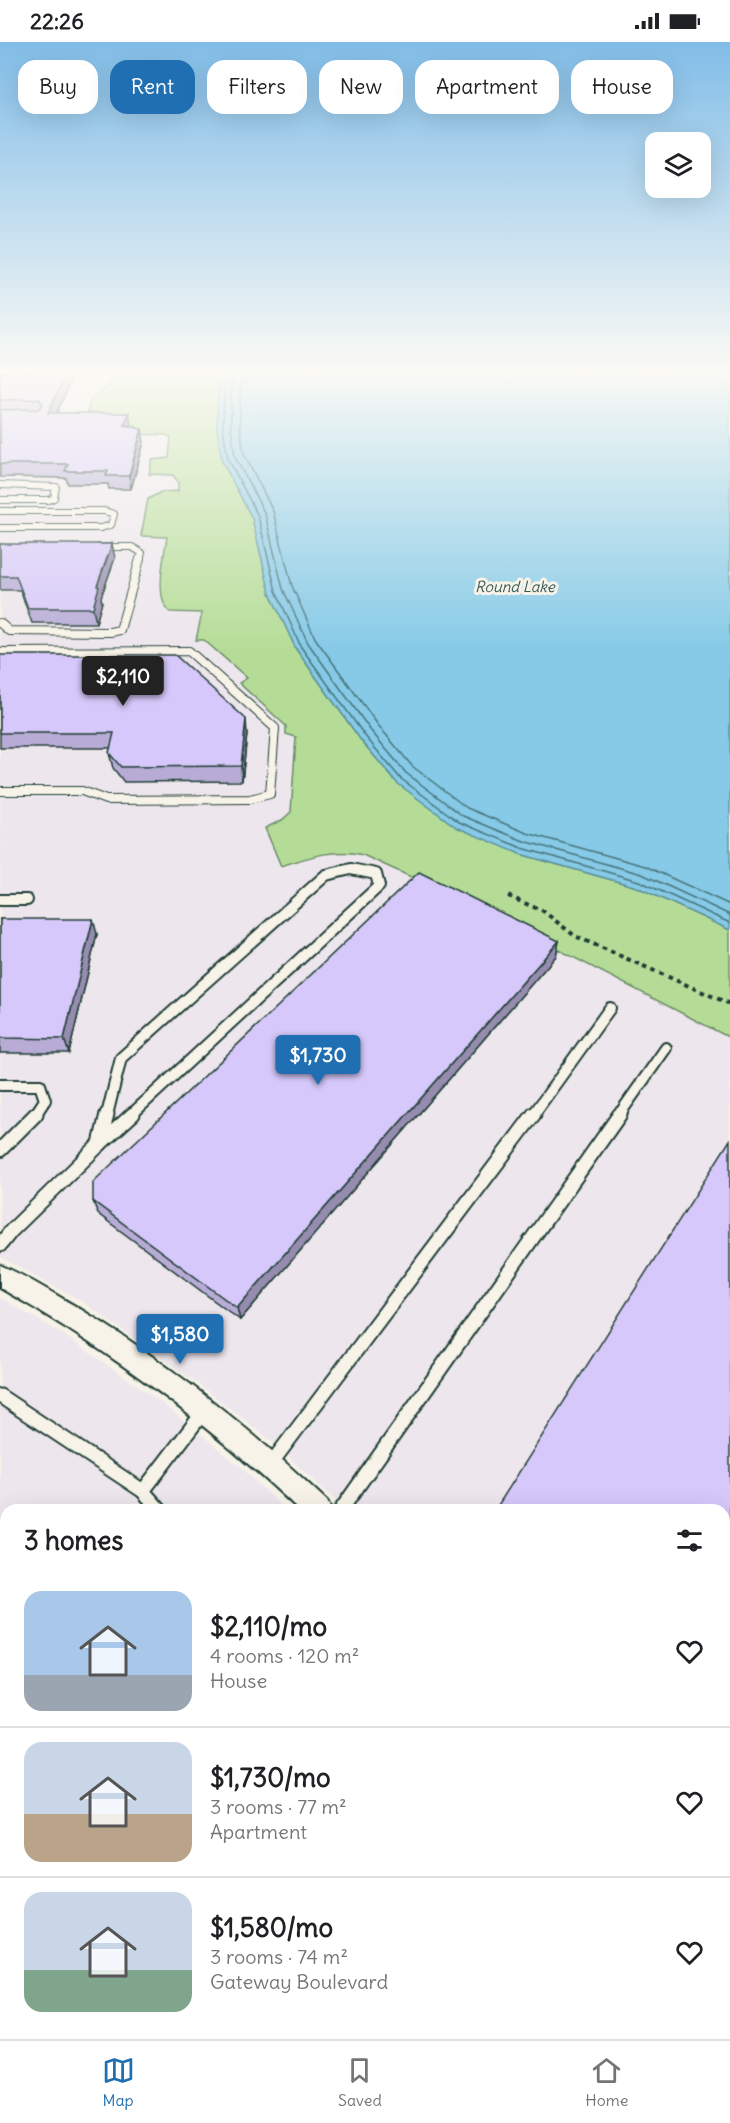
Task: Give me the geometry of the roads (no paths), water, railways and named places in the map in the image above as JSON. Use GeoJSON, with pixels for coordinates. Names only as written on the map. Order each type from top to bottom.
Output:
{"type":"FeatureCollection","features":[{"type":"Feature","properties":{"kind":"street"},"geometry":{"type":"LineString","coordinates":[[0,1276],[61,1309],[205,1410],[311,1504]]}},
{"type":"Feature","properties":{"kind":"lane"},"geometry":{"type":"LineString","coordinates":[[0,485],[52,485],[56,488],[54,498],[49,500],[0,500]]}},
{"type":"Feature","properties":{"kind":"lane"},"geometry":{"type":"LineString","coordinates":[[0,511],[104,511],[114,514],[111,525],[101,528],[0,528]]}},
{"type":"Feature","properties":{"kind":"lane"},"geometry":{"type":"LineString","coordinates":[[0,623],[9,631],[111,632],[120,630],[142,553],[132,547],[88,547]]}},
{"type":"Feature","properties":{"kind":"lane"},"geometry":{"type":"LineString","coordinates":[[0,652],[189,651],[275,728],[270,794],[250,799],[106,800],[82,791],[0,791]]}},
{"type":"Feature","properties":{"kind":"lane"},"geometry":{"type":"LineString","coordinates":[[0,1245],[10,1231],[100,1144],[379,886],[376,874],[360,869],[339,869],[326,875],[121,1058],[100,1144]]}},
{"type":"Feature","properties":{"kind":"lane"},"geometry":{"type":"LineString","coordinates":[[0,900],[27,900]]}},
{"type":"Feature","properties":{"kind":"lane"},"geometry":{"type":"LineString","coordinates":[[270,1466],[484,1183],[610,1008]]}},
{"type":"Feature","properties":{"kind":"lane"},"geometry":{"type":"LineString","coordinates":[[345,1504],[666,1048]]}},
{"type":"Feature","properties":{"kind":"lane"},"geometry":{"type":"LineString","coordinates":[[0,1085],[40,1086],[45,1100],[35,1116],[0,1150]]}},
{"type":"Feature","properties":{"kind":"lane"},"geometry":{"type":"LineString","coordinates":[[0,1396],[143,1491],[155,1504]]}},
{"type":"Feature","properties":{"kind":"lane"},"geometry":{"type":"LineString","coordinates":[[143,1491],[205,1410]]}},
{"type":"Feature","properties":{"kind":"water","name":"Round Lake"},"geometry":{"type":"Polygon","coordinates":[[[224,465],[730,465],[730,930],[637,887],[520,854],[456,827],[397,783],[360,739],[296,649],[270,593],[252,518],[224,465]]]}}]}
